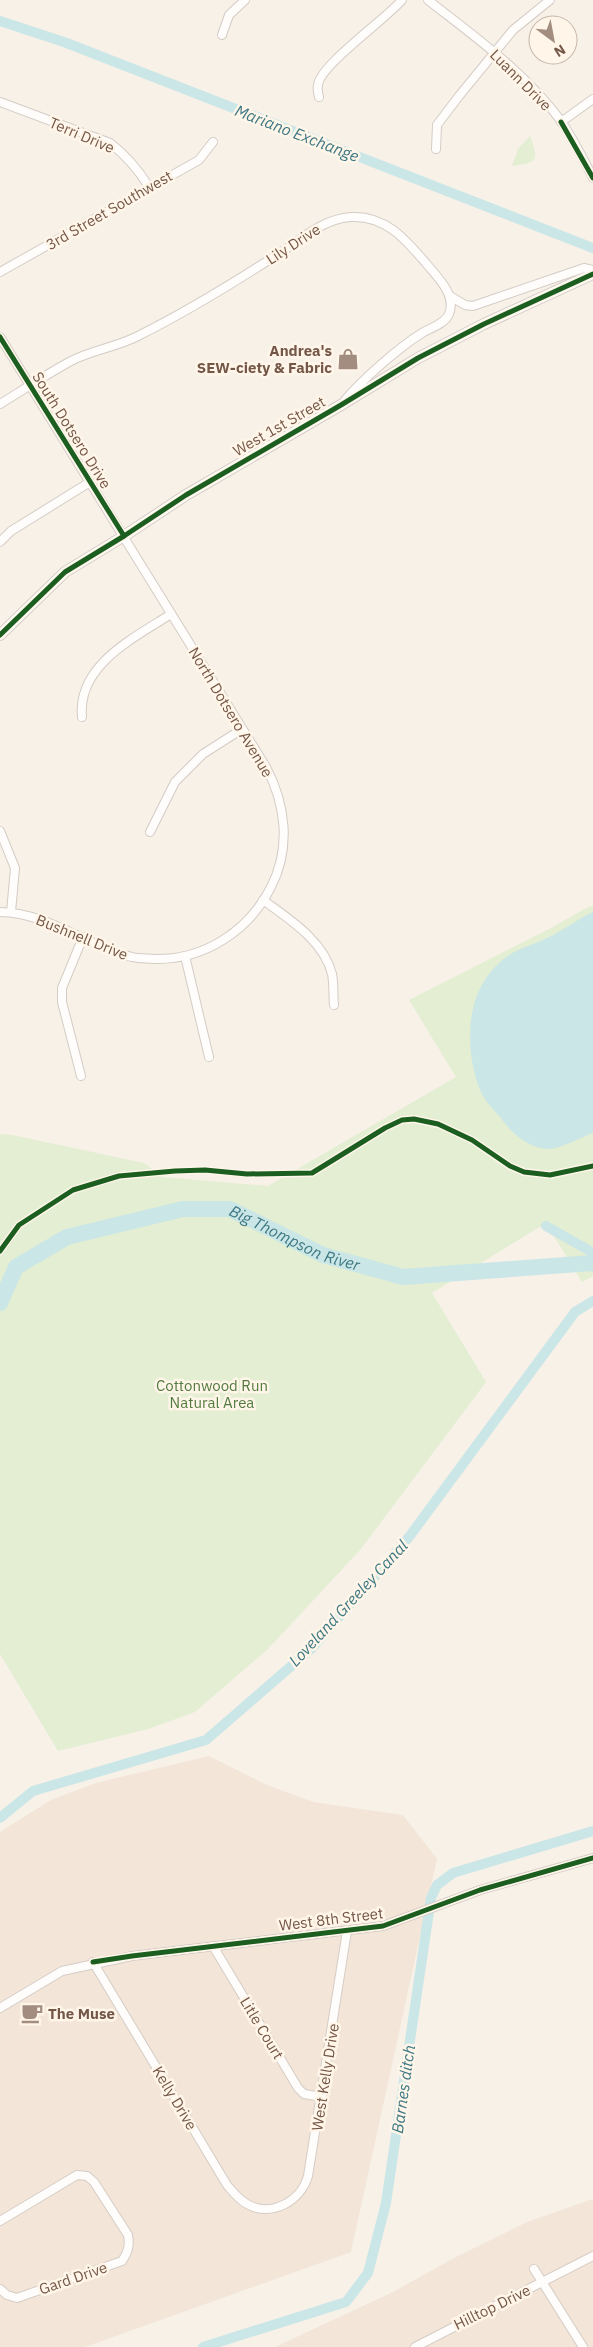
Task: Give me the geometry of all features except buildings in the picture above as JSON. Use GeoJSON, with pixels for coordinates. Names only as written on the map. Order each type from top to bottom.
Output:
{"type":"FeatureCollection","features":[{"type":"Feature","properties":{"kind":"main road","name":"West 1st Street"},"geometry":{"type":"LineString","coordinates":[[0,635],[65,572],[186,495],[418,358],[454,339],[593,274]]}},
{"type":"Feature","properties":{"kind":"street"},"geometry":{"type":"LineString","coordinates":[[222,35],[229,15],[245,0]]}},
{"type":"Feature","properties":{"kind":"street"},"geometry":{"type":"LineString","coordinates":[[319,97],[317,84],[329,67],[381,22],[402,0]]}},
{"type":"Feature","properties":{"kind":"street","name":"Luann Drive"},"geometry":{"type":"LineString","coordinates":[[428,0],[494,53],[536,91],[561,122],[593,178]]}},
{"type":"Feature","properties":{"kind":"street"},"geometry":{"type":"LineString","coordinates":[[436,149],[437,125],[494,53],[523,20],[550,0]]}},
{"type":"Feature","properties":{"kind":"street"},"geometry":{"type":"LineString","coordinates":[[561,122],[593,99]]}},
{"type":"Feature","properties":{"kind":"street","name":"Terri Drive"},"geometry":{"type":"LineString","coordinates":[[0,102],[110,143],[137,168],[148,188]]}},
{"type":"Feature","properties":{"kind":"street","name":"3rd Street Southwest"},"geometry":{"type":"LineString","coordinates":[[0,272],[199,160],[213,142]]}},
{"type":"Feature","properties":{"kind":"street","name":"Lily Drive"},"geometry":{"type":"LineString","coordinates":[[0,404],[71,361],[141,335],[273,258],[318,226],[341,218],[362,217],[374,219],[395,230],[439,279],[450,296]]}},
{"type":"Feature","properties":{"kind":"street"},"geometry":{"type":"LineString","coordinates":[[341,405],[360,382],[419,335],[445,320],[449,314],[450,296],[465,305],[473,306],[584,268],[593,270]]}},
{"type":"Feature","properties":{"kind":"street","name":"South Dotsero Drive"},"geometry":{"type":"LineString","coordinates":[[0,337],[124,536]]}},
{"type":"Feature","properties":{"kind":"street"},"geometry":{"type":"LineString","coordinates":[[0,542],[11,530],[90,482]]}},
{"type":"Feature","properties":{"kind":"street","name":"North Dotsero Avenue"},"geometry":{"type":"LineString","coordinates":[[124,536],[272,777],[282,808],[284,827],[282,854],[274,882],[264,900]]}},
{"type":"Feature","properties":{"kind":"street"},"geometry":{"type":"LineString","coordinates":[[82,717],[80,705],[87,680],[109,657],[171,614]]}},
{"type":"Feature","properties":{"kind":"street"},"geometry":{"type":"LineString","coordinates":[[150,832],[168,793],[186,770],[203,754],[242,729]]}},
{"type":"Feature","properties":{"kind":"street"},"geometry":{"type":"LineString","coordinates":[[0,831],[15,868],[11,912]]}},
{"type":"Feature","properties":{"kind":"street"},"geometry":{"type":"LineString","coordinates":[[264,900],[295,923],[319,950],[332,974],[334,1005]]}},
{"type":"Feature","properties":{"kind":"street","name":"Bushnell Drive"},"geometry":{"type":"LineString","coordinates":[[0,912],[11,912],[38,918],[133,958],[168,959],[185,956],[214,946],[246,922],[264,900]]}},
{"type":"Feature","properties":{"kind":"street"},"geometry":{"type":"LineString","coordinates":[[81,1076],[62,1002],[62,988],[84,937]]}},
{"type":"Feature","properties":{"kind":"street"},"geometry":{"type":"LineString","coordinates":[[185,956],[209,1057]]}},
{"type":"Feature","properties":{"kind":"street","name":"West 8th Street"},"geometry":{"type":"LineString","coordinates":[[0,2008],[62,1970],[93,1962],[383,1926],[488,1887],[593,1858]]}},
{"type":"Feature","properties":{"kind":"street","name":"West Kelly Drive"},"geometry":{"type":"LineString","coordinates":[[276,2208],[292,2199],[300,2192],[307,2181],[322,2097],[347,1931]]}},
{"type":"Feature","properties":{"kind":"street","name":"Litle Court"},"geometry":{"type":"LineString","coordinates":[[213,1946],[298,2088],[304,2094],[322,2097]]}},
{"type":"Feature","properties":{"kind":"street","name":"Kelly Drive"},"geometry":{"type":"LineString","coordinates":[[93,1962],[227,2185],[237,2197],[247,2204],[264,2210],[276,2208]]}},
{"type":"Feature","properties":{"kind":"street","name":"Gard Drive"},"geometry":{"type":"LineString","coordinates":[[0,2221],[77,2175],[88,2176],[94,2182],[128,2235],[130,2243],[128,2253],[122,2261],[17,2298],[7,2295],[0,2289]]}},
{"type":"Feature","properties":{"kind":"street","name":"Hilltop Drive"},"geometry":{"type":"LineString","coordinates":[[415,2347],[593,2256]]}},
{"type":"Feature","properties":{"kind":"street"},"geometry":{"type":"LineString","coordinates":[[534,2269],[583,2347]]}},
{"type":"Feature","properties":{"kind":"shaded area"},"geometry":{"type":"Polygon","coordinates":[[[209,1756],[267,1785],[313,1802],[403,1815],[437,1859],[351,2252],[85,2347],[0,2347],[0,1832],[51,1800],[96,1783],[209,1756]]]}},
{"type":"Feature","properties":{"kind":"shaded area"},"geometry":{"type":"Polygon","coordinates":[[[593,2199],[593,2347],[275,2347],[393,2292],[454,2258],[527,2222],[593,2199]]]}},
{"type":"Feature","properties":{"kind":"green space"},"geometry":{"type":"Polygon","coordinates":[[[530,136],[535,150],[534,159],[531,162],[512,166],[518,149],[530,136]]]}},
{"type":"Feature","properties":{"kind":"green space","name":"Cottonwood Run Natural Area"},"geometry":{"type":"Polygon","coordinates":[[[593,906],[593,1276],[582,1282],[546,1223],[432,1293],[486,1382],[360,1550],[268,1649],[195,1712],[148,1729],[58,1751],[0,1654],[0,1134],[144,1163],[163,1177],[268,1186],[456,1077],[409,1000],[593,906]]]}},
{"type":"Feature","properties":{"kind":"water"},"geometry":{"type":"Polygon","coordinates":[[[593,912],[593,1133],[560,1147],[550,1149],[536,1147],[517,1136],[482,1094],[472,1063],[470,1034],[474,1005],[485,980],[501,961],[518,950],[546,939],[593,912]]]}},
{"type":"Feature","properties":{"kind":"waterway","name":"Mariano Exchange"},"geometry":{"type":"LineString","coordinates":[[0,21],[64,42],[593,248]]}},
{"type":"Feature","properties":{"kind":"waterway","name":"Big Thompson River"},"geometry":{"type":"LineString","coordinates":[[0,1303],[16,1267],[67,1237],[183,1209],[230,1209],[323,1255],[403,1277],[593,1263]]}},
{"type":"Feature","properties":{"kind":"waterway"},"geometry":{"type":"LineString","coordinates":[[546,1226],[593,1254]]}},
{"type":"Feature","properties":{"kind":"waterway","name":"Loveland Greeley Canal"},"geometry":{"type":"LineString","coordinates":[[0,1818],[33,1791],[206,1740],[312,1648],[409,1537],[575,1312],[593,1301]]}},
{"type":"Feature","properties":{"kind":"waterway","name":"Barnes ditch"},"geometry":{"type":"LineString","coordinates":[[203,2347],[346,2302],[368,2273],[386,2203],[431,1898],[437,1885],[453,1873],[593,1831]]}},
{"type":"Feature","properties":{"kind":"cycle path"},"geometry":{"type":"LineString","coordinates":[[561,122],[593,178]]}},
{"type":"Feature","properties":{"kind":"cycle path"},"geometry":{"type":"LineString","coordinates":[[0,635],[65,572],[186,495],[418,358],[484,324],[593,274]]}},
{"type":"Feature","properties":{"kind":"cycle path"},"geometry":{"type":"LineString","coordinates":[[0,337],[124,536]]}},
{"type":"Feature","properties":{"kind":"cycle path"},"geometry":{"type":"LineString","coordinates":[[0,1251],[19,1225],[73,1190],[119,1176],[175,1171],[205,1170],[247,1174],[312,1173],[385,1128],[402,1120],[414,1119],[438,1124],[472,1140],[510,1166],[524,1172],[550,1175],[593,1166]]}},
{"type":"Feature","properties":{"kind":"cycle path"},"geometry":{"type":"LineString","coordinates":[[93,1962],[383,1926],[480,1890],[593,1858]]}},
{"type":"Feature","properties":{"kind":"place","name":"Andrea's SEW-ciety & Fabric"},"geometry":{"type":"Point","coordinates":[348,359]}},
{"type":"Feature","properties":{"kind":"place","name":"The Muse"},"geometry":{"type":"Point","coordinates":[32,2013]}}]}
